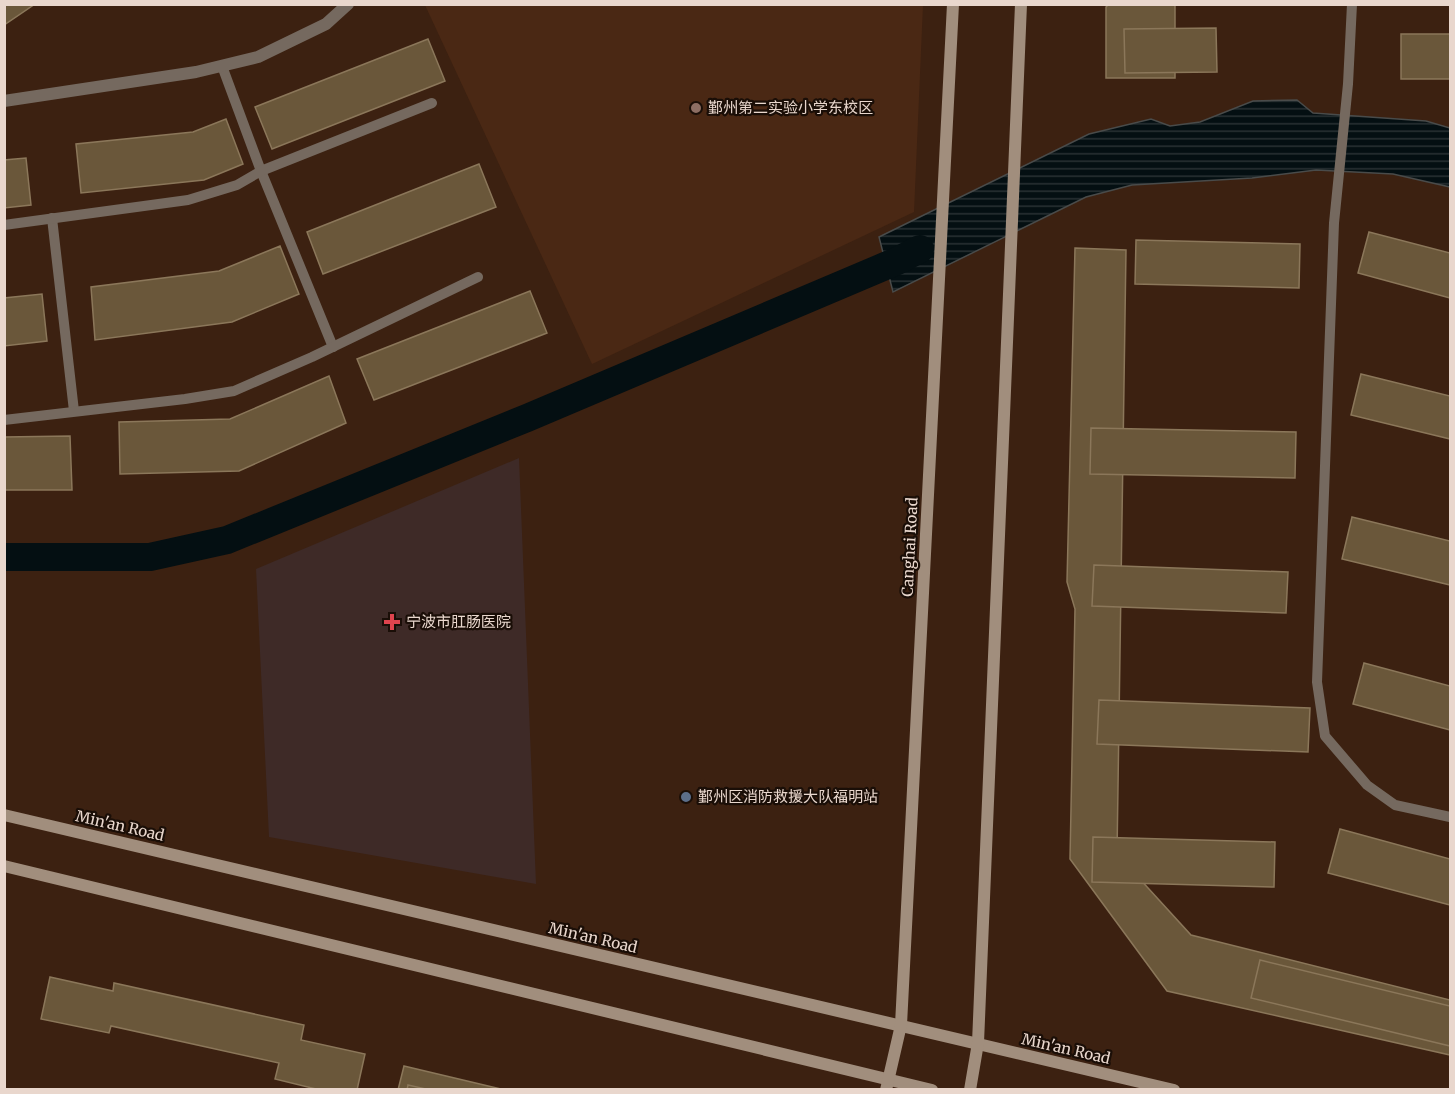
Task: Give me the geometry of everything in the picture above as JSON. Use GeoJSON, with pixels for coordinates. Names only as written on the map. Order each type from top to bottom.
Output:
{"type":"FeatureCollection","features":[{"type":"Feature","properties":{"kind":"main road","name":"Canghai Road"},"geometry":{"type":"LineString","coordinates":[[887,1084],[901,1025],[953,4]]}},
{"type":"Feature","properties":{"kind":"main road"},"geometry":{"type":"LineString","coordinates":[[970,1089],[978,1043],[1021,4]]}},
{"type":"Feature","properties":{"kind":"main road","name":"Min'an Road"},"geometry":{"type":"LineString","coordinates":[[4,815],[1174,1089]]}},
{"type":"Feature","properties":{"kind":"main road"},"geometry":{"type":"LineString","coordinates":[[4,866],[887,1084],[932,1089]]}},
{"type":"Feature","properties":{"kind":"street"},"geometry":{"type":"LineString","coordinates":[[4,101],[196,72],[258,57],[326,24],[348,4]]}},
{"type":"Feature","properties":{"kind":"lane"},"geometry":{"type":"LineString","coordinates":[[1352,4],[1348,84],[1334,223],[1317,682],[1325,736],[1367,784],[1395,805],[1450,817]]}},
{"type":"Feature","properties":{"kind":"lane"},"geometry":{"type":"LineString","coordinates":[[222,66],[261,171],[333,347]]}},
{"type":"Feature","properties":{"kind":"lane"},"geometry":{"type":"LineString","coordinates":[[4,225],[188,200],[237,185],[261,171],[432,103]]}},
{"type":"Feature","properties":{"kind":"lane"},"geometry":{"type":"LineString","coordinates":[[52,218],[74,411]]}},
{"type":"Feature","properties":{"kind":"lane"},"geometry":{"type":"LineString","coordinates":[[4,420],[185,399],[234,391],[333,347],[478,277]]}},
{"type":"Feature","properties":{"kind":"shaded area","name":"鄞州第二实验小学东校区"},"geometry":{"type":"Polygon","coordinates":[[[425,5],[923,5],[914,212],[592,364],[425,5]]]}},
{"type":"Feature","properties":{"kind":"shaded area"},"geometry":{"type":"Polygon","coordinates":[[[1297,100],[1313,113],[1426,121],[1450,128],[1450,187],[1393,174],[1316,170],[1252,178],[1132,185],[1086,197],[893,292],[879,237],[1089,134],[1151,119],[1170,126],[1200,122],[1253,101],[1297,100]]]}},
{"type":"Feature","properties":{"kind":"shaded area","name":"宁波市肛肠医院"},"geometry":{"type":"Polygon","coordinates":[[[519,458],[536,884],[269,837],[256,569],[519,458]]]}},
{"type":"Feature","properties":{"kind":"building"},"geometry":{"type":"Polygon","coordinates":[[[4,4],[35,4],[4,25],[4,4]]]}},
{"type":"Feature","properties":{"kind":"building"},"geometry":{"type":"Polygon","coordinates":[[[1109,4],[1175,4],[1175,78],[1106,78],[1106,7],[1109,4]]]}},
{"type":"Feature","properties":{"kind":"building"},"geometry":{"type":"Polygon","coordinates":[[[1216,28],[1217,72],[1125,73],[1124,29],[1216,28]]]}},
{"type":"Feature","properties":{"kind":"building"},"geometry":{"type":"Polygon","coordinates":[[[1401,34],[1450,34],[1450,79],[1401,79],[1401,34]]]}},
{"type":"Feature","properties":{"kind":"building"},"geometry":{"type":"Polygon","coordinates":[[[428,39],[445,81],[272,149],[255,107],[428,39]]]}},
{"type":"Feature","properties":{"kind":"building"},"geometry":{"type":"Polygon","coordinates":[[[226,119],[243,164],[204,180],[81,193],[76,144],[193,132],[226,119]]]}},
{"type":"Feature","properties":{"kind":"building"},"geometry":{"type":"Polygon","coordinates":[[[26,158],[31,205],[4,208],[4,160],[26,158]]]}},
{"type":"Feature","properties":{"kind":"building"},"geometry":{"type":"Polygon","coordinates":[[[479,164],[496,207],[323,274],[307,232],[479,164]]]}},
{"type":"Feature","properties":{"kind":"building"},"geometry":{"type":"Polygon","coordinates":[[[1369,232],[1450,253],[1450,298],[1358,273],[1369,232]]]}},
{"type":"Feature","properties":{"kind":"building"},"geometry":{"type":"Polygon","coordinates":[[[1136,240],[1300,244],[1299,288],[1135,284],[1136,240]]]}},
{"type":"Feature","properties":{"kind":"building"},"geometry":{"type":"Polygon","coordinates":[[[280,246],[299,294],[232,322],[95,340],[91,287],[219,271],[280,246]]]}},
{"type":"Feature","properties":{"kind":"building"},"geometry":{"type":"Polygon","coordinates":[[[1075,248],[1126,250],[1117,854],[1191,935],[1450,1000],[1450,1055],[1167,991],[1070,859],[1075,609],[1067,582],[1075,248]]]}},
{"type":"Feature","properties":{"kind":"building"},"geometry":{"type":"Polygon","coordinates":[[[530,291],[547,333],[374,400],[357,359],[530,291]]]}},
{"type":"Feature","properties":{"kind":"building"},"geometry":{"type":"Polygon","coordinates":[[[42,294],[47,341],[4,346],[4,298],[42,294]]]}},
{"type":"Feature","properties":{"kind":"building"},"geometry":{"type":"Polygon","coordinates":[[[1361,374],[1450,396],[1450,439],[1351,415],[1361,374]]]}},
{"type":"Feature","properties":{"kind":"building"},"geometry":{"type":"Polygon","coordinates":[[[329,376],[346,423],[239,471],[120,474],[119,422],[230,419],[329,376]]]}},
{"type":"Feature","properties":{"kind":"building"},"geometry":{"type":"Polygon","coordinates":[[[1091,428],[1296,432],[1295,478],[1090,474],[1091,428]]]}},
{"type":"Feature","properties":{"kind":"building"},"geometry":{"type":"Polygon","coordinates":[[[70,436],[72,490],[4,490],[4,437],[70,436]]]}},
{"type":"Feature","properties":{"kind":"building"},"geometry":{"type":"Polygon","coordinates":[[[1352,517],[1450,541],[1450,585],[1342,559],[1352,517]]]}},
{"type":"Feature","properties":{"kind":"building"},"geometry":{"type":"Polygon","coordinates":[[[1094,565],[1288,572],[1286,613],[1092,606],[1094,565]]]}},
{"type":"Feature","properties":{"kind":"building"},"geometry":{"type":"Polygon","coordinates":[[[1364,663],[1450,686],[1450,730],[1353,704],[1364,663]]]}},
{"type":"Feature","properties":{"kind":"building"},"geometry":{"type":"Polygon","coordinates":[[[1099,700],[1310,708],[1308,752],[1097,744],[1099,700]]]}},
{"type":"Feature","properties":{"kind":"building"},"geometry":{"type":"Polygon","coordinates":[[[1340,829],[1450,859],[1450,905],[1328,873],[1340,829]]]}},
{"type":"Feature","properties":{"kind":"building"},"geometry":{"type":"Polygon","coordinates":[[[1093,837],[1275,842],[1274,887],[1092,882],[1093,837]]]}},
{"type":"Feature","properties":{"kind":"building"},"geometry":{"type":"Polygon","coordinates":[[[1260,960],[1450,1006],[1450,1046],[1251,998],[1260,960]]]}},
{"type":"Feature","properties":{"kind":"building"},"geometry":{"type":"Polygon","coordinates":[[[50,977],[113,991],[114,983],[304,1025],[301,1040],[365,1054],[357,1090],[320,1090],[275,1079],[279,1063],[111,1026],[109,1033],[41,1019],[50,977]]]}},
{"type":"Feature","properties":{"kind":"building"},"geometry":{"type":"Polygon","coordinates":[[[404,1066],[505,1090],[398,1090],[404,1066]]]}},
{"type":"Feature","properties":{"kind":"building"},"geometry":{"type":"Polygon","coordinates":[[[408,1085],[430,1090],[407,1090],[408,1085]]]}},
{"type":"Feature","properties":{"kind":"waterway"},"geometry":{"type":"LineString","coordinates":[[4,557],[150,557],[227,540],[527,418],[897,261],[920,249]]}},
{"type":"Feature","properties":{"kind":"place","name":"鄞州第二实验小学东校区"},"geometry":{"type":"Point","coordinates":[696,108]}},
{"type":"Feature","properties":{"kind":"place","name":"宁波市肛肠医院"},"geometry":{"type":"Point","coordinates":[392,622]}},
{"type":"Feature","properties":{"kind":"place","name":"鄞州区消防救援大队福明站"},"geometry":{"type":"Point","coordinates":[686,797]}}]}
